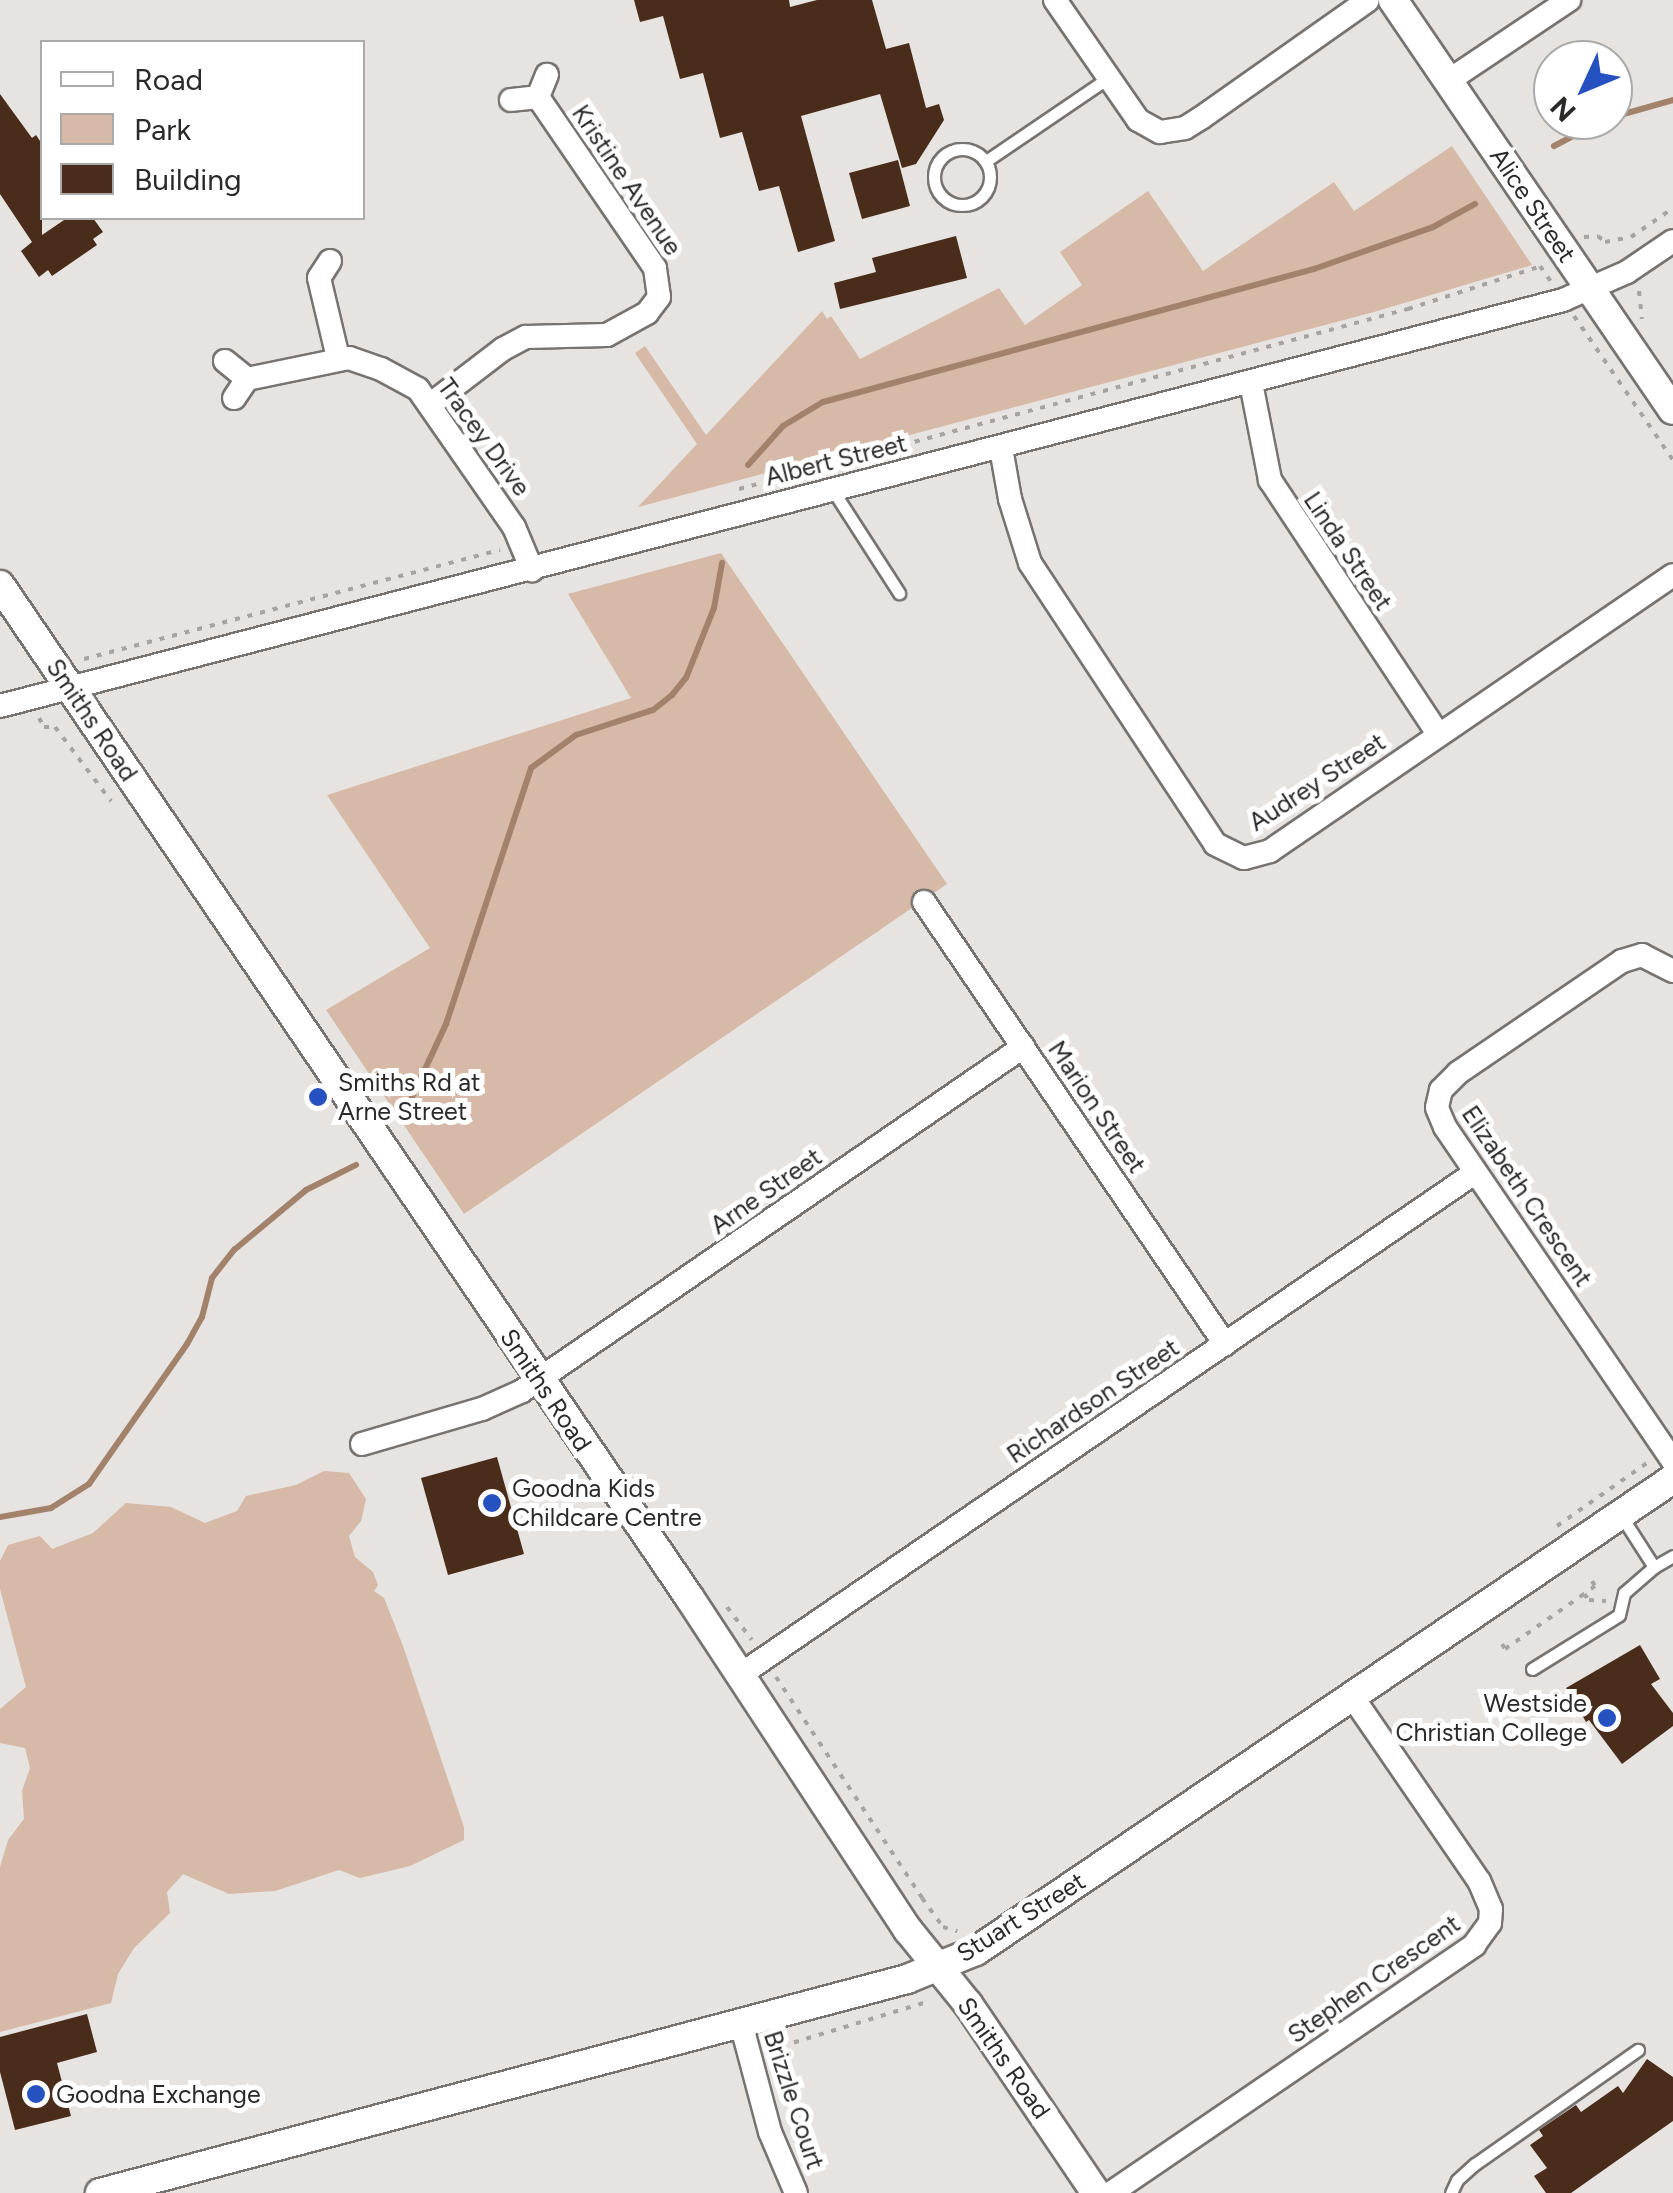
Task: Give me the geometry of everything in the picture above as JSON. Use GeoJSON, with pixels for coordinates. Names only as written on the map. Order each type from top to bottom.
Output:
{"type":"FeatureCollection","features":[{"type":"Feature","properties":{"kind":"street"},"geometry":{"type":"LineString","coordinates":[[1055,0],[1108,78],[1148,128],[1160,132],[1184,128],[1368,0]]}},
{"type":"Feature","properties":{"kind":"street","name":"Alice Street"},"geometry":{"type":"LineString","coordinates":[[1393,0],[1673,410]]}},
{"type":"Feature","properties":{"kind":"street"},"geometry":{"type":"LineString","coordinates":[[1448,81],[1569,0]]}},
{"type":"Feature","properties":{"kind":"street","name":"Kristine Avenue"},"geometry":{"type":"LineString","coordinates":[[430,404],[503,349],[526,337],[545,333],[607,334],[647,313],[660,296],[656,268],[542,86],[512,100]]}},
{"type":"Feature","properties":{"kind":"street","name":"Albert Street"},"geometry":{"type":"LineString","coordinates":[[0,706],[1251,383],[1592,291],[1673,241]]}},
{"type":"Feature","properties":{"kind":"street"},"geometry":{"type":"LineString","coordinates":[[316,270],[334,326],[338,358]]}},
{"type":"Feature","properties":{"kind":"street","name":"Tracey Drive"},"geometry":{"type":"LineString","coordinates":[[226,361],[241,389],[338,358],[399,377],[430,404],[521,543],[532,570]]}},
{"type":"Feature","properties":{"kind":"street","name":"Linda Street"},"geometry":{"type":"LineString","coordinates":[[1251,383],[1270,480],[1438,734]]}},
{"type":"Feature","properties":{"kind":"street","name":"Audrey Street"},"geometry":{"type":"LineString","coordinates":[[1001,448],[1010,500],[1030,563],[1215,844],[1244,858],[1270,851],[1673,575]]}},
{"type":"Feature","properties":{"kind":"street","name":"Smiths Road"},"geometry":{"type":"LineString","coordinates":[[0,584],[740,1675],[908,1930],[968,2004],[1096,2193]]}},
{"type":"Feature","properties":{"kind":"street","name":"Marion Street"},"geometry":{"type":"LineString","coordinates":[[924,902],[1225,1344]]}},
{"type":"Feature","properties":{"kind":"street","name":"Elizabeth Crescent"},"geometry":{"type":"LineString","coordinates":[[1671,1464],[1437,1108],[1440,1090],[1448,1082],[1622,961],[1642,955],[1673,971]]}},
{"type":"Feature","properties":{"kind":"street","name":"Arne Street"},"geometry":{"type":"LineString","coordinates":[[362,1444],[494,1405],[540,1380],[1024,1048]]}},
{"type":"Feature","properties":{"kind":"street","name":"Richardson Street"},"geometry":{"type":"LineString","coordinates":[[740,1675],[1476,1172]]}},
{"type":"Feature","properties":{"kind":"street","name":"Stuart Street"},"geometry":{"type":"LineString","coordinates":[[100,2193],[908,1979],[938,1967],[990,1942],[1620,1514],[1671,1464]]}},
{"type":"Feature","properties":{"kind":"street","name":"Stephen Crescent"},"geometry":{"type":"LineString","coordinates":[[1111,2193],[1474,1944],[1490,1922],[1491,1909],[1478,1882],[1351,1696]]}},
{"type":"Feature","properties":{"kind":"street","name":"Brizzle Court"},"geometry":{"type":"LineString","coordinates":[[741,2023],[770,2132],[796,2193]]}},
{"type":"Feature","properties":{"kind":"lane"},"geometry":{"type":"LineString","coordinates":[[986,162],[1108,78]]}},
{"type":"Feature","properties":{"kind":"lane"},"geometry":{"type":"LineString","coordinates":[[967,150],[986,162],[990,182],[979,199],[958,205],[940,194],[934,173],[946,154],[967,150]]}},
{"type":"Feature","properties":{"kind":"lane"},"geometry":{"type":"LineString","coordinates":[[832,489],[899,593]]}},
{"type":"Feature","properties":{"kind":"lane"},"geometry":{"type":"LineString","coordinates":[[1620,1514],[1654,1567]]}},
{"type":"Feature","properties":{"kind":"lane"},"geometry":{"type":"LineString","coordinates":[[1532,1669],[1620,1616],[1624,1594],[1673,1556]]}},
{"type":"Feature","properties":{"kind":"lane"},"geometry":{"type":"LineString","coordinates":[[1451,2193],[1462,2174],[1638,2050]]}},
{"type":"Feature","properties":{"kind":"path"},"geometry":{"type":"LineString","coordinates":[[730,492],[1408,309],[1543,265],[1586,235],[1606,242],[1631,236],[1673,208]]}},
{"type":"Feature","properties":{"kind":"path"},"geometry":{"type":"LineString","coordinates":[[1636,288],[1642,294],[1642,318],[1652,334]]}},
{"type":"Feature","properties":{"kind":"path"},"geometry":{"type":"LineString","coordinates":[[1582,327],[1673,460]]}},
{"type":"Feature","properties":{"kind":"path"},"geometry":{"type":"LineString","coordinates":[[84,658],[521,543]]}},
{"type":"Feature","properties":{"kind":"path"},"geometry":{"type":"LineString","coordinates":[[44,727],[56,727],[111,800]]}},
{"type":"Feature","properties":{"kind":"path"},"geometry":{"type":"LineString","coordinates":[[1556,1526],[1671,1464]]}},
{"type":"Feature","properties":{"kind":"path"},"geometry":{"type":"LineString","coordinates":[[1502,1644],[1505,1649],[1586,1593],[1595,1586],[1592,1581]]}},
{"type":"Feature","properties":{"kind":"path"},"geometry":{"type":"LineString","coordinates":[[722,1600],[936,1918],[943,1927],[962,1930]]}},
{"type":"Feature","properties":{"kind":"path"},"geometry":{"type":"LineString","coordinates":[[769,2050],[927,2002]]}},
{"type":"Feature","properties":{"kind":"green space"},"geometry":{"type":"Polygon","coordinates":[[[1452,146],[1532,265],[1374,312],[638,507],[697,444],[635,353],[645,346],[706,435],[822,311],[827,319],[831,316],[860,359],[999,288],[1025,325],[1082,285],[1060,252],[1148,191],[1203,271],[1334,182],[1354,211],[1452,146]]]}},
{"type":"Feature","properties":{"kind":"green space"},"geometry":{"type":"Polygon","coordinates":[[[721,553],[947,884],[464,1214],[326,1010],[430,948],[327,795],[631,698],[568,594],[721,553]]]}},
{"type":"Feature","properties":{"kind":"green space"},"geometry":{"type":"Polygon","coordinates":[[[324,1471],[349,1473],[366,1499],[361,1521],[349,1536],[355,1557],[373,1572],[378,1585],[374,1591],[384,1598],[403,1646],[464,1827],[464,1840],[410,1866],[360,1878],[339,1870],[275,1891],[229,1894],[183,1874],[167,1892],[170,1913],[134,1948],[118,1974],[111,2003],[0,2032],[0,1867],[8,1840],[24,1819],[22,1791],[30,1768],[25,1748],[0,1743],[0,1709],[26,1687],[0,1589],[0,1561],[8,1545],[40,1536],[52,1549],[93,1533],[126,1503],[171,1507],[205,1523],[237,1511],[246,1496],[296,1485],[324,1471]]]}},
{"type":"Feature","properties":{"kind":"building"},"geometry":{"type":"Polygon","coordinates":[[[634,0],[789,0],[790,7],[817,0],[872,0],[886,49],[909,43],[926,108],[939,104],[944,120],[916,164],[902,168],[880,94],[801,116],[835,241],[798,252],[779,186],[759,191],[742,132],[720,138],[703,73],[680,79],[663,16],[640,22],[634,0]]]}},
{"type":"Feature","properties":{"kind":"building"},"geometry":{"type":"Polygon","coordinates":[[[0,94],[32,138],[36,135],[40,141],[42,235],[64,220],[94,220],[103,232],[93,239],[97,245],[52,276],[48,270],[39,277],[21,251],[32,242],[0,194],[0,94]]]}},
{"type":"Feature","properties":{"kind":"building"},"geometry":{"type":"Polygon","coordinates":[[[898,160],[910,206],[862,219],[849,173],[898,160]]]}},
{"type":"Feature","properties":{"kind":"building"},"geometry":{"type":"Polygon","coordinates":[[[956,236],[967,278],[840,309],[834,283],[876,272],[872,258],[956,236]]]}},
{"type":"Feature","properties":{"kind":"building"},"geometry":{"type":"Polygon","coordinates":[[[497,1457],[524,1554],[448,1575],[421,1478],[497,1457]]]}},
{"type":"Feature","properties":{"kind":"building"},"geometry":{"type":"Polygon","coordinates":[[[1640,1645],[1660,1679],[1651,1684],[1673,1713],[1673,1726],[1622,1764],[1589,1720],[1586,1722],[1566,1688],[1640,1645]]]}},
{"type":"Feature","properties":{"kind":"building","name":"Goodna Exchange"},"geometry":{"type":"Polygon","coordinates":[[[87,2014],[97,2052],[57,2063],[71,2116],[15,2130],[0,2072],[0,2037],[87,2014]]]}},
{"type":"Feature","properties":{"kind":"building"},"geometry":{"type":"Polygon","coordinates":[[[1647,2059],[1673,2077],[1673,2121],[1571,2193],[1546,2193],[1534,2176],[1547,2168],[1530,2145],[1543,2136],[1539,2130],[1576,2105],[1581,2112],[1618,2086],[1623,2093],[1647,2059]]]}},
{"type":"Feature","properties":{"kind":"waterway"},"geometry":{"type":"LineString","coordinates":[[1633,111],[1673,100]]}},
{"type":"Feature","properties":{"kind":"waterway"},"geometry":{"type":"LineString","coordinates":[[1554,146],[1566,140]]}},
{"type":"Feature","properties":{"kind":"waterway"},"geometry":{"type":"LineString","coordinates":[[748,465],[783,426],[823,402],[1314,269],[1433,227],[1475,204]]}},
{"type":"Feature","properties":{"kind":"waterway"},"geometry":{"type":"LineString","coordinates":[[403,1116],[446,1024],[531,768],[576,735],[653,710],[672,695],[686,678],[714,608],[722,563]]}},
{"type":"Feature","properties":{"kind":"waterway"},"geometry":{"type":"LineString","coordinates":[[0,1517],[51,1508],[89,1484],[187,1344],[202,1317],[212,1278],[234,1250],[306,1190],[356,1165]]}},
{"type":"Feature","properties":{"kind":"place","name":"Smiths Rd at Arne Street"},"geometry":{"type":"Point","coordinates":[318,1097]}},
{"type":"Feature","properties":{"kind":"place","name":"Goodna Kids Childcare Centre"},"geometry":{"type":"Point","coordinates":[492,1503]}},
{"type":"Feature","properties":{"kind":"place","name":"Westside Christian College"},"geometry":{"type":"Point","coordinates":[1607,1718]}},
{"type":"Feature","properties":{"kind":"place","name":"Goodna Exchange"},"geometry":{"type":"Point","coordinates":[36,2094]}}]}
